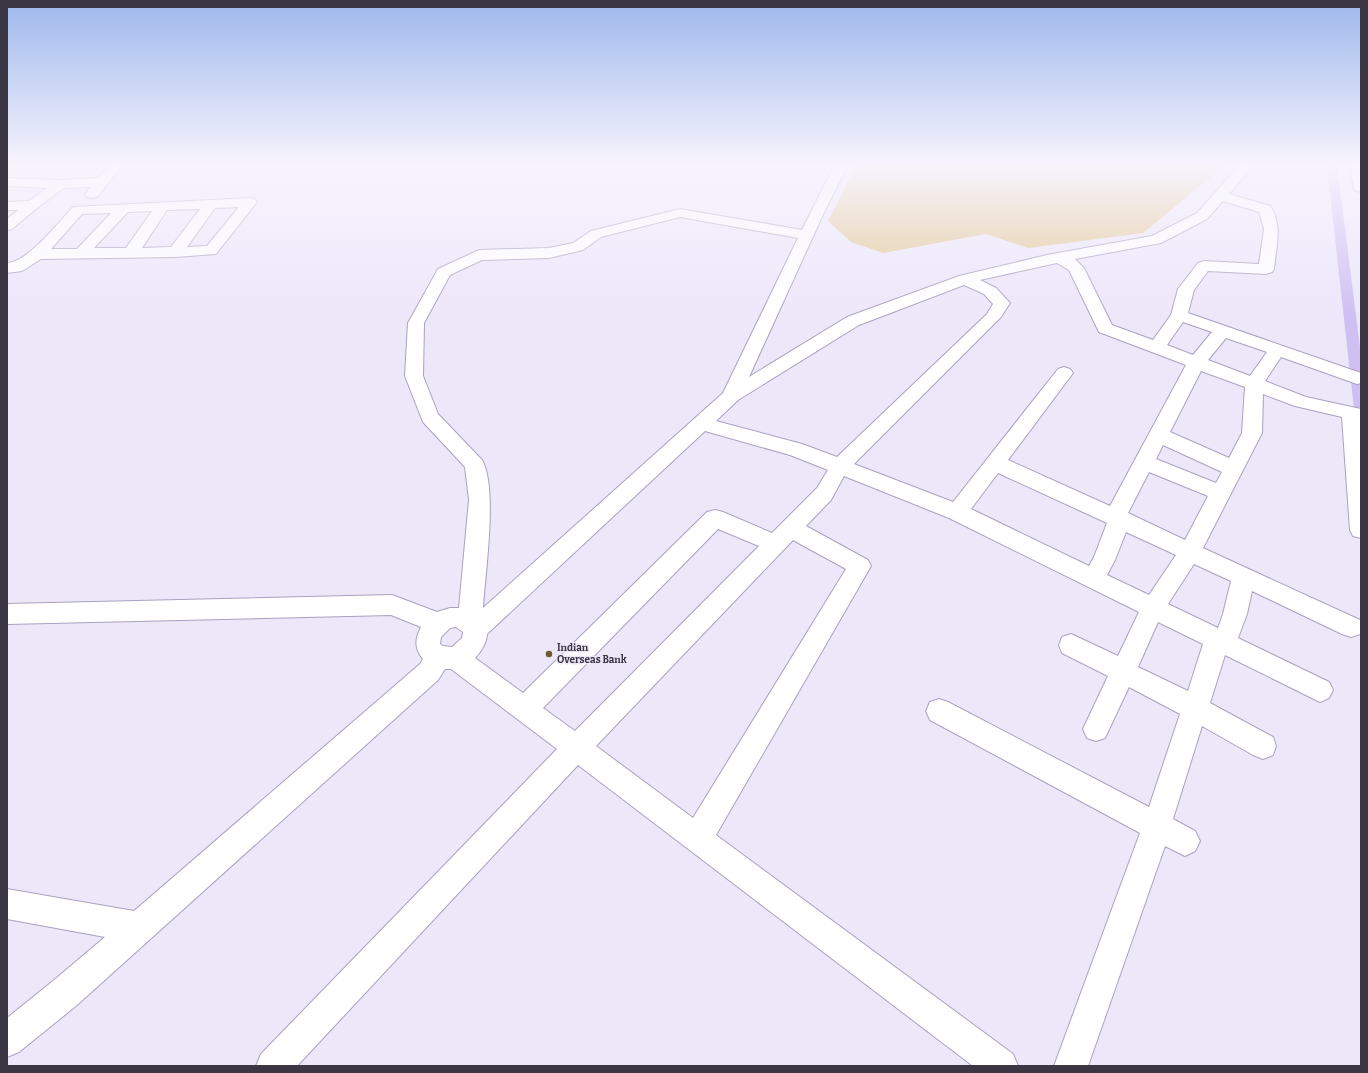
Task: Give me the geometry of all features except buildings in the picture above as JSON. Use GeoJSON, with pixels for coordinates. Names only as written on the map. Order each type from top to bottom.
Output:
{"type":"FeatureCollection","features":[{"type":"Feature","properties":{"kind":"street"},"geometry":{"type":"LineString","coordinates":[[7,226],[19,216]]}},
{"type":"Feature","properties":{"kind":"street"},"geometry":{"type":"LineString","coordinates":[[7,268],[16,268],[38,254],[72,216]]}},
{"type":"Feature","properties":{"kind":"street"},"geometry":{"type":"LineString","coordinates":[[80,254],[116,216]]}},
{"type":"Feature","properties":{"kind":"street"},"geometry":{"type":"LineString","coordinates":[[131,252],[156,216]]}},
{"type":"Feature","properties":{"kind":"street"},"geometry":{"type":"LineString","coordinates":[[175,252],[202,216]]}},
{"type":"Feature","properties":{"kind":"street"},"geometry":{"type":"LineString","coordinates":[[38,254],[211,251],[239,216]]}},
{"type":"Feature","properties":{"kind":"street"},"geometry":{"type":"LineString","coordinates":[[7,1040],[65,993],[140,928],[429,672],[447,657],[464,653],[470,648],[474,641],[472,626],[480,500],[475,465],[430,417],[414,376],[416,323],[444,272],[479,255],[556,251],[578,247],[596,234],[668,216]]}},
{"type":"Feature","properties":{"kind":"street"},"geometry":{"type":"LineString","coordinates":[[698,216],[806,235]]}},
{"type":"Feature","properties":{"kind":"street"},"geometry":{"type":"LineString","coordinates":[[731,396],[816,216]]}},
{"type":"Feature","properties":{"kind":"street"},"geometry":{"type":"LineString","coordinates":[[472,626],[731,396],[853,321],[965,279],[1058,258],[1156,240],[1202,216]]}},
{"type":"Feature","properties":{"kind":"street"},"geometry":{"type":"LineString","coordinates":[[1157,347],[1179,315],[1186,289],[1204,266],[1266,269],[1271,229],[1267,216]]}},
{"type":"Feature","properties":{"kind":"street"},"geometry":{"type":"LineString","coordinates":[[1058,258],[1070,263],[1076,268],[1105,328],[1302,402],[1357,414],[1361,530]]}},
{"type":"Feature","properties":{"kind":"street"},"geometry":{"type":"LineString","coordinates":[[273,1066],[577,747],[824,494],[840,466],[993,317],[1002,303],[990,291],[965,279]]}},
{"type":"Feature","properties":{"kind":"street"},"geometry":{"type":"LineString","coordinates":[[1179,315],[1357,378]]}},
{"type":"Feature","properties":{"kind":"street"},"geometry":{"type":"LineString","coordinates":[[1115,517],[1197,362],[1223,330]]}},
{"type":"Feature","properties":{"kind":"street"},"geometry":{"type":"LineString","coordinates":[[1096,729],[1153,608],[1190,552],[1252,433],[1254,384],[1277,350]]}},
{"type":"Feature","properties":{"kind":"street"},"geometry":{"type":"LineString","coordinates":[[958,512],[1064,373]]}},
{"type":"Feature","properties":{"kind":"street"},"geometry":{"type":"LineString","coordinates":[[702,423],[732,433],[795,449],[958,512],[1320,690]]}},
{"type":"Feature","properties":{"kind":"street"},"geometry":{"type":"LineString","coordinates":[[1159,435],[1234,468]]}},
{"type":"Feature","properties":{"kind":"street"},"geometry":{"type":"LineString","coordinates":[[1144,462],[1221,493]]}},
{"type":"Feature","properties":{"kind":"street"},"geometry":{"type":"LineString","coordinates":[[995,463],[1351,627]]}},
{"type":"Feature","properties":{"kind":"street"},"geometry":{"type":"LineString","coordinates":[[1093,579],[1104,560],[1119,523],[1115,517]]}},
{"type":"Feature","properties":{"kind":"street"},"geometry":{"type":"LineString","coordinates":[[524,709],[715,518],[783,536],[860,566],[698,837]]}},
{"type":"Feature","properties":{"kind":"street"},"geometry":{"type":"LineString","coordinates":[[1071,1066],[1157,826],[1195,708],[1221,641],[1235,614],[1244,577]]}},
{"type":"Feature","properties":{"kind":"street"},"geometry":{"type":"LineString","coordinates":[[7,614],[392,605],[439,623]]}},
{"type":"Feature","properties":{"kind":"street"},"geometry":{"type":"LineString","coordinates":[[472,626],[456,617],[449,618],[439,623],[431,630],[428,643],[429,649],[433,653],[447,657],[577,747],[1000,1066]]}},
{"type":"Feature","properties":{"kind":"street"},"geometry":{"type":"LineString","coordinates":[[1071,645],[1195,708],[1263,746]]}},
{"type":"Feature","properties":{"kind":"street"},"geometry":{"type":"LineString","coordinates":[[939,711],[1185,841]]}},
{"type":"Feature","properties":{"kind":"street"},"geometry":{"type":"LineString","coordinates":[[7,904],[140,928]]}},
{"type":"Feature","properties":{"kind":"shaded area"},"geometry":{"type":"Polygon","coordinates":[[[831,216],[1163,216],[1143,233],[1028,248],[986,234],[883,253],[851,242],[828,221],[831,216]]]}},
{"type":"Feature","properties":{"kind":"waterway"},"geometry":{"type":"LineString","coordinates":[[1338,216],[1361,409]]}},
{"type":"Feature","properties":{"kind":"place","name":"Indian Overseas Bank"},"geometry":{"type":"Point","coordinates":[549,654]}}]}
